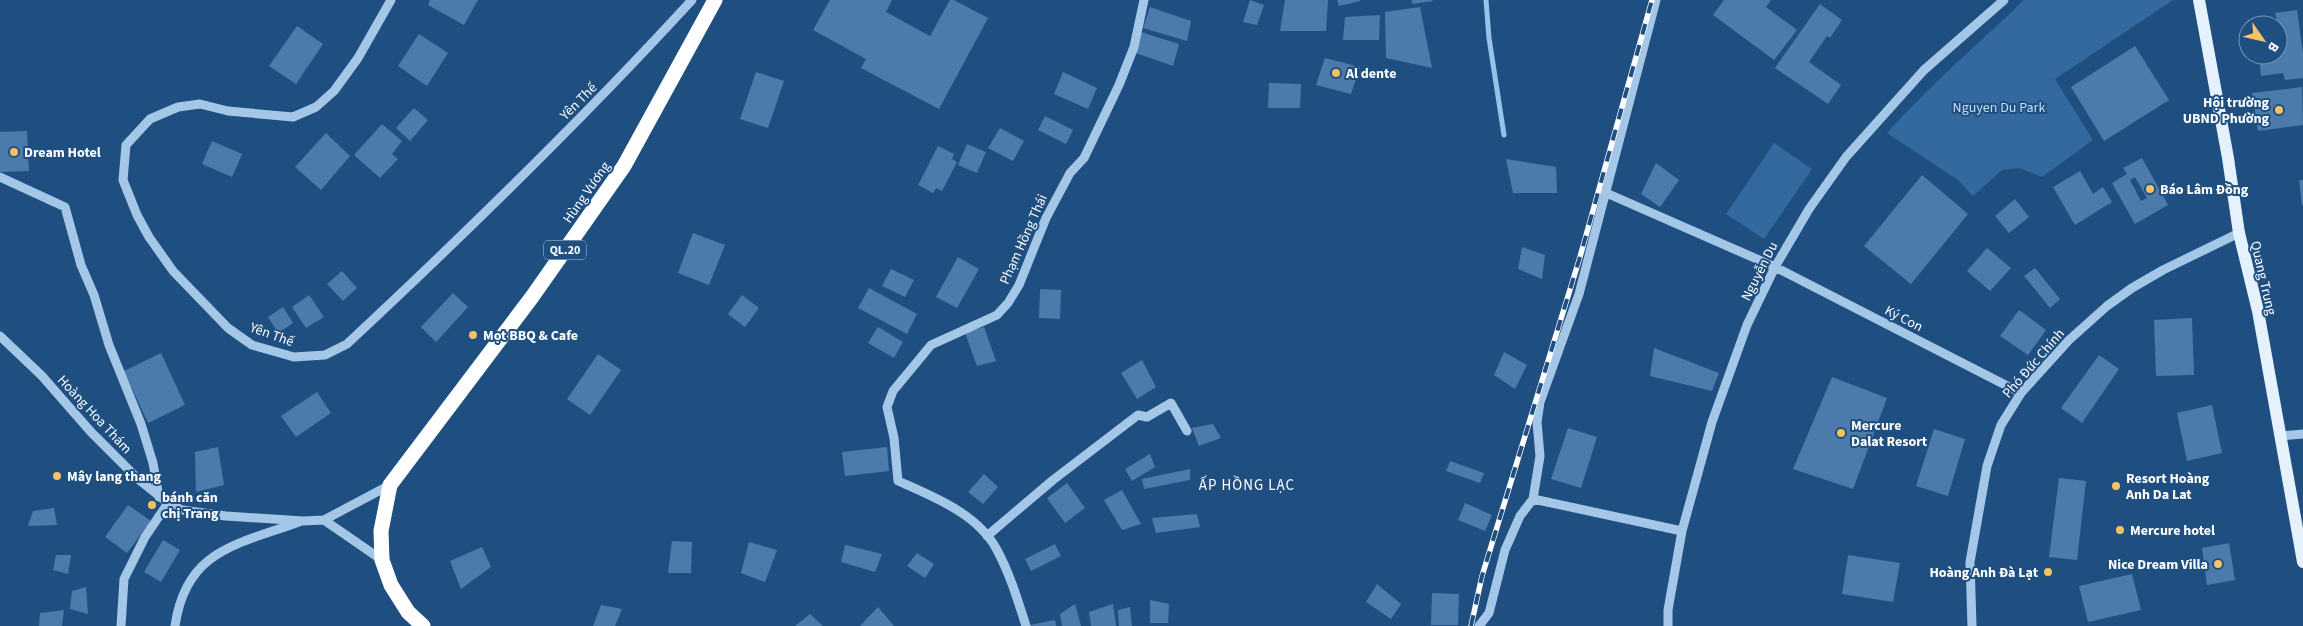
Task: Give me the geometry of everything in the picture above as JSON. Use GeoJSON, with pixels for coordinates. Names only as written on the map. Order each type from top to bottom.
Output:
{"type":"FeatureCollection","features":[{"type":"Feature","properties":{"kind":"highway","name":"Hùng Vương"},"geometry":{"type":"LineString","coordinates":[[390,485],[532,297],[624,166],[715,0]]}},
{"type":"Feature","properties":{"kind":"highway"},"geometry":{"type":"LineString","coordinates":[[390,485],[381,531],[382,560],[391,585],[408,612],[423,626]]}},
{"type":"Feature","properties":{"kind":"main road","name":"Quang Trung"},"geometry":{"type":"LineString","coordinates":[[2199,0],[2228,158],[2238,233],[2258,311],[2303,562]]}},
{"type":"Feature","properties":{"kind":"street","name":"Yên Thế"},"geometry":{"type":"LineString","coordinates":[[391,0],[358,58],[334,92],[316,108],[293,117],[228,111],[200,104],[178,107],[150,119],[126,145],[123,180],[137,215],[149,238],[179,277],[228,328],[252,345],[294,357],[325,355],[347,344],[486,213],[640,57],[692,0]]}},
{"type":"Feature","properties":{"kind":"street","name":"Phạm Hồng Thái"},"geometry":{"type":"LineString","coordinates":[[1026,626],[997,550],[988,536],[943,501],[898,481],[894,438],[887,406],[893,391],[931,345],[997,315],[1008,303],[1019,284],[1046,218],[1070,173],[1084,158],[1119,85],[1134,47],[1144,0]]}},
{"type":"Feature","properties":{"kind":"street"},"geometry":{"type":"LineString","coordinates":[[1479,626],[1489,613],[1505,550],[1520,516],[1533,498],[1540,456],[1537,422],[1540,402],[1578,294],[1656,0]]}},
{"type":"Feature","properties":{"kind":"street","name":"Nguyễn Du"},"geometry":{"type":"LineString","coordinates":[[1668,626],[1668,610],[1682,532],[1712,422],[1747,325],[1775,267],[1809,209],[1846,157],[1924,70],[2004,0]]}},
{"type":"Feature","properties":{"kind":"street"},"geometry":{"type":"LineString","coordinates":[[0,177],[65,207],[81,265],[94,295],[109,345],[141,424],[153,463],[159,497]]}},
{"type":"Feature","properties":{"kind":"street","name":"Ký Con"},"geometry":{"type":"LineString","coordinates":[[1604,192],[1775,267],[2021,393]]}},
{"type":"Feature","properties":{"kind":"street","name":"Phó Đức Chính"},"geometry":{"type":"LineString","coordinates":[[1972,626],[1970,562],[1987,466],[2001,425],[2021,393],[2069,340],[2107,306],[2132,288],[2163,270],[2238,233]]}},
{"type":"Feature","properties":{"kind":"street","name":"Hoàng Hoa Thám"},"geometry":{"type":"LineString","coordinates":[[0,336],[42,376],[91,432],[138,479],[168,503],[182,510],[226,516],[303,521],[324,520]]}},
{"type":"Feature","properties":{"kind":"street"},"geometry":{"type":"LineString","coordinates":[[988,536],[1053,480],[1138,415],[1147,417],[1171,403],[1187,431]]}},
{"type":"Feature","properties":{"kind":"street"},"geometry":{"type":"LineString","coordinates":[[2280,436],[2303,434]]}},
{"type":"Feature","properties":{"kind":"street"},"geometry":{"type":"LineString","coordinates":[[382,560],[324,520],[390,485]]}},
{"type":"Feature","properties":{"kind":"street"},"geometry":{"type":"LineString","coordinates":[[1533,498],[1682,532]]}},
{"type":"Feature","properties":{"kind":"street"},"geometry":{"type":"LineString","coordinates":[[121,626],[124,579],[145,537],[168,503]]}},
{"type":"Feature","properties":{"kind":"street"},"geometry":{"type":"LineString","coordinates":[[175,626],[181,596],[193,574],[208,559],[248,541],[303,521]]}},
{"type":"Feature","properties":{"kind":"green space","name":"Nguyen Du Park"},"geometry":{"type":"Polygon","coordinates":[[[2024,0],[2173,0],[2055,79],[2093,140],[2042,177],[2019,168],[2002,170],[1973,196],[1958,180],[1887,133],[1937,81],[2024,0]]]}},
{"type":"Feature","properties":{"kind":"green space"},"geometry":{"type":"Polygon","coordinates":[[[1774,143],[1812,169],[1764,239],[1726,214],[1774,143]]]}},
{"type":"Feature","properties":{"kind":"building"},"geometry":{"type":"Polygon","coordinates":[[[430,0],[478,0],[464,25],[428,5],[430,0]]]}},
{"type":"Feature","properties":{"kind":"building"},"geometry":{"type":"Polygon","coordinates":[[[830,0],[892,0],[886,12],[930,36],[950,0],[954,0],[988,18],[939,109],[861,68],[866,59],[813,30],[830,0]]]}},
{"type":"Feature","properties":{"kind":"building"},"geometry":{"type":"Polygon","coordinates":[[[1250,0],[1264,5],[1257,25],[1243,22],[1250,0]]]}},
{"type":"Feature","properties":{"kind":"building"},"geometry":{"type":"Polygon","coordinates":[[[1285,0],[1328,0],[1326,31],[1280,31],[1285,0]]]}},
{"type":"Feature","properties":{"kind":"building"},"geometry":{"type":"Polygon","coordinates":[[[1337,0],[1360,0],[1360,1],[1339,6],[1337,0]]]}},
{"type":"Feature","properties":{"kind":"building"},"geometry":{"type":"Polygon","coordinates":[[[1412,0],[1432,0],[1433,1],[1412,4],[1412,0]]]}},
{"type":"Feature","properties":{"kind":"building"},"geometry":{"type":"Polygon","coordinates":[[[1724,0],[1771,0],[1766,7],[1797,30],[1774,60],[1713,15],[1724,0]]]}},
{"type":"Feature","properties":{"kind":"building"},"geometry":{"type":"Polygon","coordinates":[[[1820,4],[1842,20],[1830,38],[1827,36],[1809,62],[1841,85],[1828,104],[1775,68],[1820,4]]]}},
{"type":"Feature","properties":{"kind":"building"},"geometry":{"type":"Polygon","coordinates":[[[1150,7],[1191,21],[1187,41],[1143,28],[1150,7]]]}},
{"type":"Feature","properties":{"kind":"building"},"geometry":{"type":"Polygon","coordinates":[[[1420,7],[1432,68],[1386,58],[1385,12],[1420,7]]]}},
{"type":"Feature","properties":{"kind":"building"},"geometry":{"type":"Polygon","coordinates":[[[2297,10],[2303,54],[2303,78],[2285,80],[2283,73],[2261,76],[2260,65],[2288,65],[2288,15],[2276,15],[2275,13],[2297,10]]]}},
{"type":"Feature","properties":{"kind":"building"},"geometry":{"type":"Polygon","coordinates":[[[1380,15],[1379,40],[1343,40],[1345,17],[1380,15]]]}},
{"type":"Feature","properties":{"kind":"building"},"geometry":{"type":"Polygon","coordinates":[[[297,26],[323,44],[296,84],[269,66],[297,26]]]}},
{"type":"Feature","properties":{"kind":"building"},"geometry":{"type":"Polygon","coordinates":[[[1141,32],[1179,44],[1173,66],[1133,52],[1141,32]]]}},
{"type":"Feature","properties":{"kind":"building"},"geometry":{"type":"Polygon","coordinates":[[[419,34],[448,53],[427,86],[398,66],[419,34]]]}},
{"type":"Feature","properties":{"kind":"building"},"geometry":{"type":"Polygon","coordinates":[[[2135,46],[2169,100],[2104,141],[2071,87],[2135,46]]]}},
{"type":"Feature","properties":{"kind":"building"},"geometry":{"type":"Polygon","coordinates":[[[1325,58],[1360,67],[1351,94],[1316,85],[1325,58]]]}},
{"type":"Feature","properties":{"kind":"building"},"geometry":{"type":"Polygon","coordinates":[[[756,72],[784,81],[768,128],[740,119],[756,72]]]}},
{"type":"Feature","properties":{"kind":"building"},"geometry":{"type":"Polygon","coordinates":[[[1063,72],[1097,88],[1088,109],[1054,94],[1063,72]]]}},
{"type":"Feature","properties":{"kind":"building"},"geometry":{"type":"Polygon","coordinates":[[[1269,83],[1301,84],[1300,108],[1268,108],[1269,83]]]}},
{"type":"Feature","properties":{"kind":"building","name":"Hội trường UBND Phường"},"geometry":{"type":"Polygon","coordinates":[[[2302,87],[2303,125],[2258,131],[2252,93],[2302,87]]]}},
{"type":"Feature","properties":{"kind":"building"},"geometry":{"type":"Polygon","coordinates":[[[414,108],[428,120],[410,141],[396,128],[414,108]]]}},
{"type":"Feature","properties":{"kind":"building"},"geometry":{"type":"Polygon","coordinates":[[[1045,116],[1073,130],[1066,144],[1038,130],[1045,116]]]}},
{"type":"Feature","properties":{"kind":"building"},"geometry":{"type":"Polygon","coordinates":[[[382,124],[402,141],[392,154],[398,159],[380,178],[354,155],[382,124]]]}},
{"type":"Feature","properties":{"kind":"building"},"geometry":{"type":"Polygon","coordinates":[[[1000,128],[1024,141],[1013,161],[988,148],[1000,128]]]}},
{"type":"Feature","properties":{"kind":"building","name":"Dream Hotel"},"geometry":{"type":"Polygon","coordinates":[[[27,131],[29,171],[0,172],[0,132],[27,131]]]}},
{"type":"Feature","properties":{"kind":"building"},"geometry":{"type":"Polygon","coordinates":[[[326,133],[350,156],[321,190],[295,167],[326,133]]]}},
{"type":"Feature","properties":{"kind":"building"},"geometry":{"type":"Polygon","coordinates":[[[212,141],[242,154],[232,177],[202,164],[212,141]]]}},
{"type":"Feature","properties":{"kind":"building"},"geometry":{"type":"Polygon","coordinates":[[[967,144],[986,152],[977,173],[958,165],[967,144]]]}},
{"type":"Feature","properties":{"kind":"building"},"geometry":{"type":"Polygon","coordinates":[[[938,146],[954,154],[952,159],[957,162],[942,191],[936,188],[933,193],[918,185],[938,146]]]}},
{"type":"Feature","properties":{"kind":"building"},"geometry":{"type":"Polygon","coordinates":[[[2142,158],[2168,205],[2135,224],[2112,183],[2127,174],[2123,168],[2142,158]],[[2135,177],[2130,180],[2141,201],[2147,198],[2135,177]]]}},
{"type":"Feature","properties":{"kind":"building"},"geometry":{"type":"Polygon","coordinates":[[[1506,159],[1556,167],[1557,193],[1513,193],[1506,159]]]}},
{"type":"Feature","properties":{"kind":"building"},"geometry":{"type":"Polygon","coordinates":[[[1656,163],[1679,180],[1660,207],[1641,194],[1656,163]]]}},
{"type":"Feature","properties":{"kind":"building"},"geometry":{"type":"Polygon","coordinates":[[[2080,171],[2093,194],[2103,187],[2112,202],[2075,225],[2053,187],[2080,171]]]}},
{"type":"Feature","properties":{"kind":"building"},"geometry":{"type":"Polygon","coordinates":[[[1922,175],[1968,214],[1911,284],[1864,246],[1922,175]]]}},
{"type":"Feature","properties":{"kind":"building"},"geometry":{"type":"Polygon","coordinates":[[[2299,180],[2303,180],[2303,205],[2302,205],[2299,180]]]}},
{"type":"Feature","properties":{"kind":"building"},"geometry":{"type":"Polygon","coordinates":[[[2015,199],[2029,217],[2009,233],[1995,216],[2015,199]]]}},
{"type":"Feature","properties":{"kind":"building"},"geometry":{"type":"Polygon","coordinates":[[[693,233],[725,245],[709,285],[678,273],[693,233]]]}},
{"type":"Feature","properties":{"kind":"building"},"geometry":{"type":"Polygon","coordinates":[[[1522,247],[1545,255],[1542,279],[1518,269],[1522,247]]]}},
{"type":"Feature","properties":{"kind":"building"},"geometry":{"type":"Polygon","coordinates":[[[1987,248],[2011,268],[1990,291],[1967,271],[1987,248]]]}},
{"type":"Feature","properties":{"kind":"building"},"geometry":{"type":"Polygon","coordinates":[[[958,257],[979,269],[957,308],[936,297],[958,257]]]}},
{"type":"Feature","properties":{"kind":"building"},"geometry":{"type":"Polygon","coordinates":[[[2035,268],[2060,299],[2050,308],[2024,276],[2035,268]]]}},
{"type":"Feature","properties":{"kind":"building"},"geometry":{"type":"Polygon","coordinates":[[[891,269],[914,280],[905,297],[882,286],[891,269]]]}},
{"type":"Feature","properties":{"kind":"building"},"geometry":{"type":"Polygon","coordinates":[[[342,271],[357,288],[343,301],[327,284],[342,271]]]}},
{"type":"Feature","properties":{"kind":"building"},"geometry":{"type":"Polygon","coordinates":[[[869,288],[917,314],[907,334],[858,308],[869,288]]]}},
{"type":"Feature","properties":{"kind":"building"},"geometry":{"type":"Polygon","coordinates":[[[1040,289],[1061,290],[1060,319],[1039,318],[1040,289]]]}},
{"type":"Feature","properties":{"kind":"building"},"geometry":{"type":"Polygon","coordinates":[[[453,293],[468,307],[436,342],[421,327],[453,293]]]}},
{"type":"Feature","properties":{"kind":"building"},"geometry":{"type":"Polygon","coordinates":[[[309,295],[324,317],[306,328],[292,307],[309,295]]]}},
{"type":"Feature","properties":{"kind":"building"},"geometry":{"type":"Polygon","coordinates":[[[742,295],[759,308],[745,327],[728,314],[742,295]]]}},
{"type":"Feature","properties":{"kind":"building"},"geometry":{"type":"Polygon","coordinates":[[[283,307],[293,323],[278,333],[268,317],[283,307]]]}},
{"type":"Feature","properties":{"kind":"building"},"geometry":{"type":"Polygon","coordinates":[[[2019,310],[2046,330],[2028,355],[2000,336],[2019,310]]]}},
{"type":"Feature","properties":{"kind":"building"},"geometry":{"type":"Polygon","coordinates":[[[2192,318],[2194,375],[2156,376],[2154,320],[2192,318]]]}},
{"type":"Feature","properties":{"kind":"building"},"geometry":{"type":"Polygon","coordinates":[[[878,327],[903,342],[894,358],[868,343],[878,327]]]}},
{"type":"Feature","properties":{"kind":"building"},"geometry":{"type":"Polygon","coordinates":[[[984,327],[996,361],[977,366],[965,333],[984,327]]]}},
{"type":"Feature","properties":{"kind":"building"},"geometry":{"type":"Polygon","coordinates":[[[1654,348],[1719,373],[1712,391],[1650,376],[1654,348]]]}},
{"type":"Feature","properties":{"kind":"building"},"geometry":{"type":"Polygon","coordinates":[[[1504,352],[1527,365],[1515,389],[1494,375],[1504,352]]]}},
{"type":"Feature","properties":{"kind":"building"},"geometry":{"type":"Polygon","coordinates":[[[161,353],[185,405],[148,423],[124,371],[161,353]]]}},
{"type":"Feature","properties":{"kind":"building"},"geometry":{"type":"Polygon","coordinates":[[[598,354],[621,370],[590,415],[567,399],[598,354]]]}},
{"type":"Feature","properties":{"kind":"building"},"geometry":{"type":"Polygon","coordinates":[[[2099,355],[2119,369],[2082,423],[2061,408],[2099,355]]]}},
{"type":"Feature","properties":{"kind":"building"},"geometry":{"type":"Polygon","coordinates":[[[1142,360],[1156,387],[1137,399],[1121,373],[1142,360]]]}},
{"type":"Feature","properties":{"kind":"building","name":"Mercure Dalat Resort"},"geometry":{"type":"Polygon","coordinates":[[[1832,377],[1887,398],[1853,489],[1793,469],[1832,377]]]}},
{"type":"Feature","properties":{"kind":"building"},"geometry":{"type":"Polygon","coordinates":[[[317,392],[331,413],[296,437],[281,416],[317,392]]]}},
{"type":"Feature","properties":{"kind":"building"},"geometry":{"type":"Polygon","coordinates":[[[2212,405],[2222,453],[2187,461],[2177,413],[2212,405]]]}},
{"type":"Feature","properties":{"kind":"building"},"geometry":{"type":"Polygon","coordinates":[[[1213,424],[1221,438],[1199,446],[1192,428],[1213,424]]]}},
{"type":"Feature","properties":{"kind":"building"},"geometry":{"type":"Polygon","coordinates":[[[1568,428],[1597,437],[1581,488],[1551,479],[1568,428]]]}},
{"type":"Feature","properties":{"kind":"building"},"geometry":{"type":"Polygon","coordinates":[[[1934,429],[1965,439],[1948,496],[1916,486],[1934,429]]]}},
{"type":"Feature","properties":{"kind":"building"},"geometry":{"type":"Polygon","coordinates":[[[218,447],[224,485],[196,492],[195,452],[218,447]]]}},
{"type":"Feature","properties":{"kind":"building"},"geometry":{"type":"Polygon","coordinates":[[[887,447],[889,471],[845,476],[842,452],[887,447]]]}},
{"type":"Feature","properties":{"kind":"building"},"geometry":{"type":"Polygon","coordinates":[[[1150,454],[1155,467],[1132,481],[1125,469],[1150,454]]]}},
{"type":"Feature","properties":{"kind":"building"},"geometry":{"type":"Polygon","coordinates":[[[1450,461],[1484,473],[1480,483],[1446,471],[1450,461]]]}},
{"type":"Feature","properties":{"kind":"building"},"geometry":{"type":"Polygon","coordinates":[[[1190,469],[1190,480],[1144,489],[1142,479],[1190,469]]]}},
{"type":"Feature","properties":{"kind":"building"},"geometry":{"type":"Polygon","coordinates":[[[984,474],[998,487],[983,504],[968,492],[984,474]]]}},
{"type":"Feature","properties":{"kind":"building"},"geometry":{"type":"Polygon","coordinates":[[[2059,478],[2086,481],[2077,560],[2049,557],[2059,478]]]}},
{"type":"Feature","properties":{"kind":"building"},"geometry":{"type":"Polygon","coordinates":[[[1067,483],[1085,508],[1065,523],[1047,498],[1067,483]]]}},
{"type":"Feature","properties":{"kind":"building"},"geometry":{"type":"Polygon","coordinates":[[[1122,490],[1141,524],[1122,530],[1104,500],[1122,490]]]}},
{"type":"Feature","properties":{"kind":"building"},"geometry":{"type":"Polygon","coordinates":[[[1465,503],[1492,515],[1485,531],[1458,520],[1465,503]]]}},
{"type":"Feature","properties":{"kind":"building"},"geometry":{"type":"Polygon","coordinates":[[[128,505],[151,521],[127,553],[105,537],[128,505]]]}},
{"type":"Feature","properties":{"kind":"building"},"geometry":{"type":"Polygon","coordinates":[[[54,508],[57,525],[28,526],[33,511],[54,508]]]}},
{"type":"Feature","properties":{"kind":"building"},"geometry":{"type":"Polygon","coordinates":[[[1197,514],[1200,527],[1156,533],[1152,518],[1197,514]]]}},
{"type":"Feature","properties":{"kind":"building"},"geometry":{"type":"Polygon","coordinates":[[[163,540],[180,550],[161,582],[144,572],[163,540]]]}},
{"type":"Feature","properties":{"kind":"building"},"geometry":{"type":"Polygon","coordinates":[[[672,541],[692,542],[691,573],[668,573],[672,541]]]}},
{"type":"Feature","properties":{"kind":"building"},"geometry":{"type":"Polygon","coordinates":[[[749,542],[777,550],[765,582],[741,573],[749,542]]]}},
{"type":"Feature","properties":{"kind":"building","name":"Nice Dream Villa"},"geometry":{"type":"Polygon","coordinates":[[[2229,543],[2235,580],[2207,585],[2202,548],[2229,543]]]}},
{"type":"Feature","properties":{"kind":"building"},"geometry":{"type":"Polygon","coordinates":[[[1055,544],[1061,556],[1031,571],[1025,559],[1055,544]]]}},
{"type":"Feature","properties":{"kind":"building"},"geometry":{"type":"Polygon","coordinates":[[[845,545],[882,554],[875,572],[841,562],[845,545]]]}},
{"type":"Feature","properties":{"kind":"building"},"geometry":{"type":"Polygon","coordinates":[[[482,547],[491,567],[461,589],[450,561],[482,547]]]}},
{"type":"Feature","properties":{"kind":"building"},"geometry":{"type":"Polygon","coordinates":[[[917,553],[934,564],[925,578],[907,566],[917,553]]]}},
{"type":"Feature","properties":{"kind":"building"},"geometry":{"type":"Polygon","coordinates":[[[56,555],[71,555],[68,574],[53,570],[56,555]]]}},
{"type":"Feature","properties":{"kind":"building"},"geometry":{"type":"Polygon","coordinates":[[[1848,555],[1900,563],[1893,602],[1842,594],[1848,555]]]}},
{"type":"Feature","properties":{"kind":"building"},"geometry":{"type":"Polygon","coordinates":[[[2132,574],[2141,610],[2088,622],[2079,586],[2132,574]]]}},
{"type":"Feature","properties":{"kind":"building"},"geometry":{"type":"Polygon","coordinates":[[[1377,584],[1401,604],[1391,619],[1366,602],[1377,584]]]}},
{"type":"Feature","properties":{"kind":"building"},"geometry":{"type":"Polygon","coordinates":[[[86,587],[88,614],[70,609],[72,591],[86,587]]]}},
{"type":"Feature","properties":{"kind":"building"},"geometry":{"type":"Polygon","coordinates":[[[1432,593],[1459,594],[1458,625],[1431,625],[1432,593]]]}},
{"type":"Feature","properties":{"kind":"building"},"geometry":{"type":"Polygon","coordinates":[[[1150,600],[1169,604],[1168,623],[1150,623],[1150,600]]]}},
{"type":"Feature","properties":{"kind":"building"},"geometry":{"type":"Polygon","coordinates":[[[1075,604],[1081,626],[1062,626],[1060,614],[1075,604]]]}},
{"type":"Feature","properties":{"kind":"building"},"geometry":{"type":"Polygon","coordinates":[[[1113,604],[1116,626],[1091,626],[1089,612],[1113,604]]]}},
{"type":"Feature","properties":{"kind":"building"},"geometry":{"type":"Polygon","coordinates":[[[601,605],[622,609],[615,626],[593,626],[601,605]]]}},
{"type":"Feature","properties":{"kind":"building"},"geometry":{"type":"Polygon","coordinates":[[[878,607],[894,626],[860,626],[878,607]]]}},
{"type":"Feature","properties":{"kind":"building"},"geometry":{"type":"Polygon","coordinates":[[[1130,607],[1132,626],[1119,626],[1118,610],[1130,607]]]}},
{"type":"Feature","properties":{"kind":"building"},"geometry":{"type":"Polygon","coordinates":[[[64,610],[62,626],[39,626],[40,613],[64,610]]]}},
{"type":"Feature","properties":{"kind":"building"},"geometry":{"type":"Polygon","coordinates":[[[810,614],[823,626],[795,626],[810,614]]]}},
{"type":"Feature","properties":{"kind":"building"},"geometry":{"type":"Polygon","coordinates":[[[1055,620],[1056,626],[1030,626],[1030,625],[1055,620]]]}},
{"type":"Feature","properties":{"kind":"waterway"},"geometry":{"type":"LineString","coordinates":[[1486,0],[1489,38],[1504,135]]}},
{"type":"Feature","properties":{"kind":"railway"},"geometry":{"type":"LineString","coordinates":[[1471,626],[1482,576],[1580,257],[1652,0]]}},
{"type":"Feature","properties":{"kind":"place","name":"Al dente"},"geometry":{"type":"Point","coordinates":[1336,73]}},
{"type":"Feature","properties":{"kind":"place","name":"Hội trường UBND Phường"},"geometry":{"type":"Point","coordinates":[2279,110]}},
{"type":"Feature","properties":{"kind":"place","name":"Dream Hotel"},"geometry":{"type":"Point","coordinates":[14,152]}},
{"type":"Feature","properties":{"kind":"place","name":"Báo Lâm Đồng"},"geometry":{"type":"Point","coordinates":[2150,189]}},
{"type":"Feature","properties":{"kind":"place","name":"Mọt BBQ & Cafe"},"geometry":{"type":"Point","coordinates":[473,335]}},
{"type":"Feature","properties":{"kind":"place","name":"Mercure Dalat Resort"},"geometry":{"type":"Point","coordinates":[1841,433]}},
{"type":"Feature","properties":{"kind":"place","name":"Mây lang thang"},"geometry":{"type":"Point","coordinates":[57,476]}},
{"type":"Feature","properties":{"kind":"place","name":"Resort Hoàng Anh Da Lat"},"geometry":{"type":"Point","coordinates":[2116,486]}},
{"type":"Feature","properties":{"kind":"place","name":"bánh căn chị Trang"},"geometry":{"type":"Point","coordinates":[152,505]}},
{"type":"Feature","properties":{"kind":"place","name":"Mercure hotel"},"geometry":{"type":"Point","coordinates":[2120,530]}},
{"type":"Feature","properties":{"kind":"place","name":"Nice Dream Villa"},"geometry":{"type":"Point","coordinates":[2218,564]}},
{"type":"Feature","properties":{"kind":"place","name":"Hoàng Anh Đà Lạt"},"geometry":{"type":"Point","coordinates":[2048,572]}},
{"type":"Feature","properties":{"kind":"district","name":"ẤP HỒNG LẠC"},"geometry":{"type":"Point","coordinates":[1247,485]}}]}
